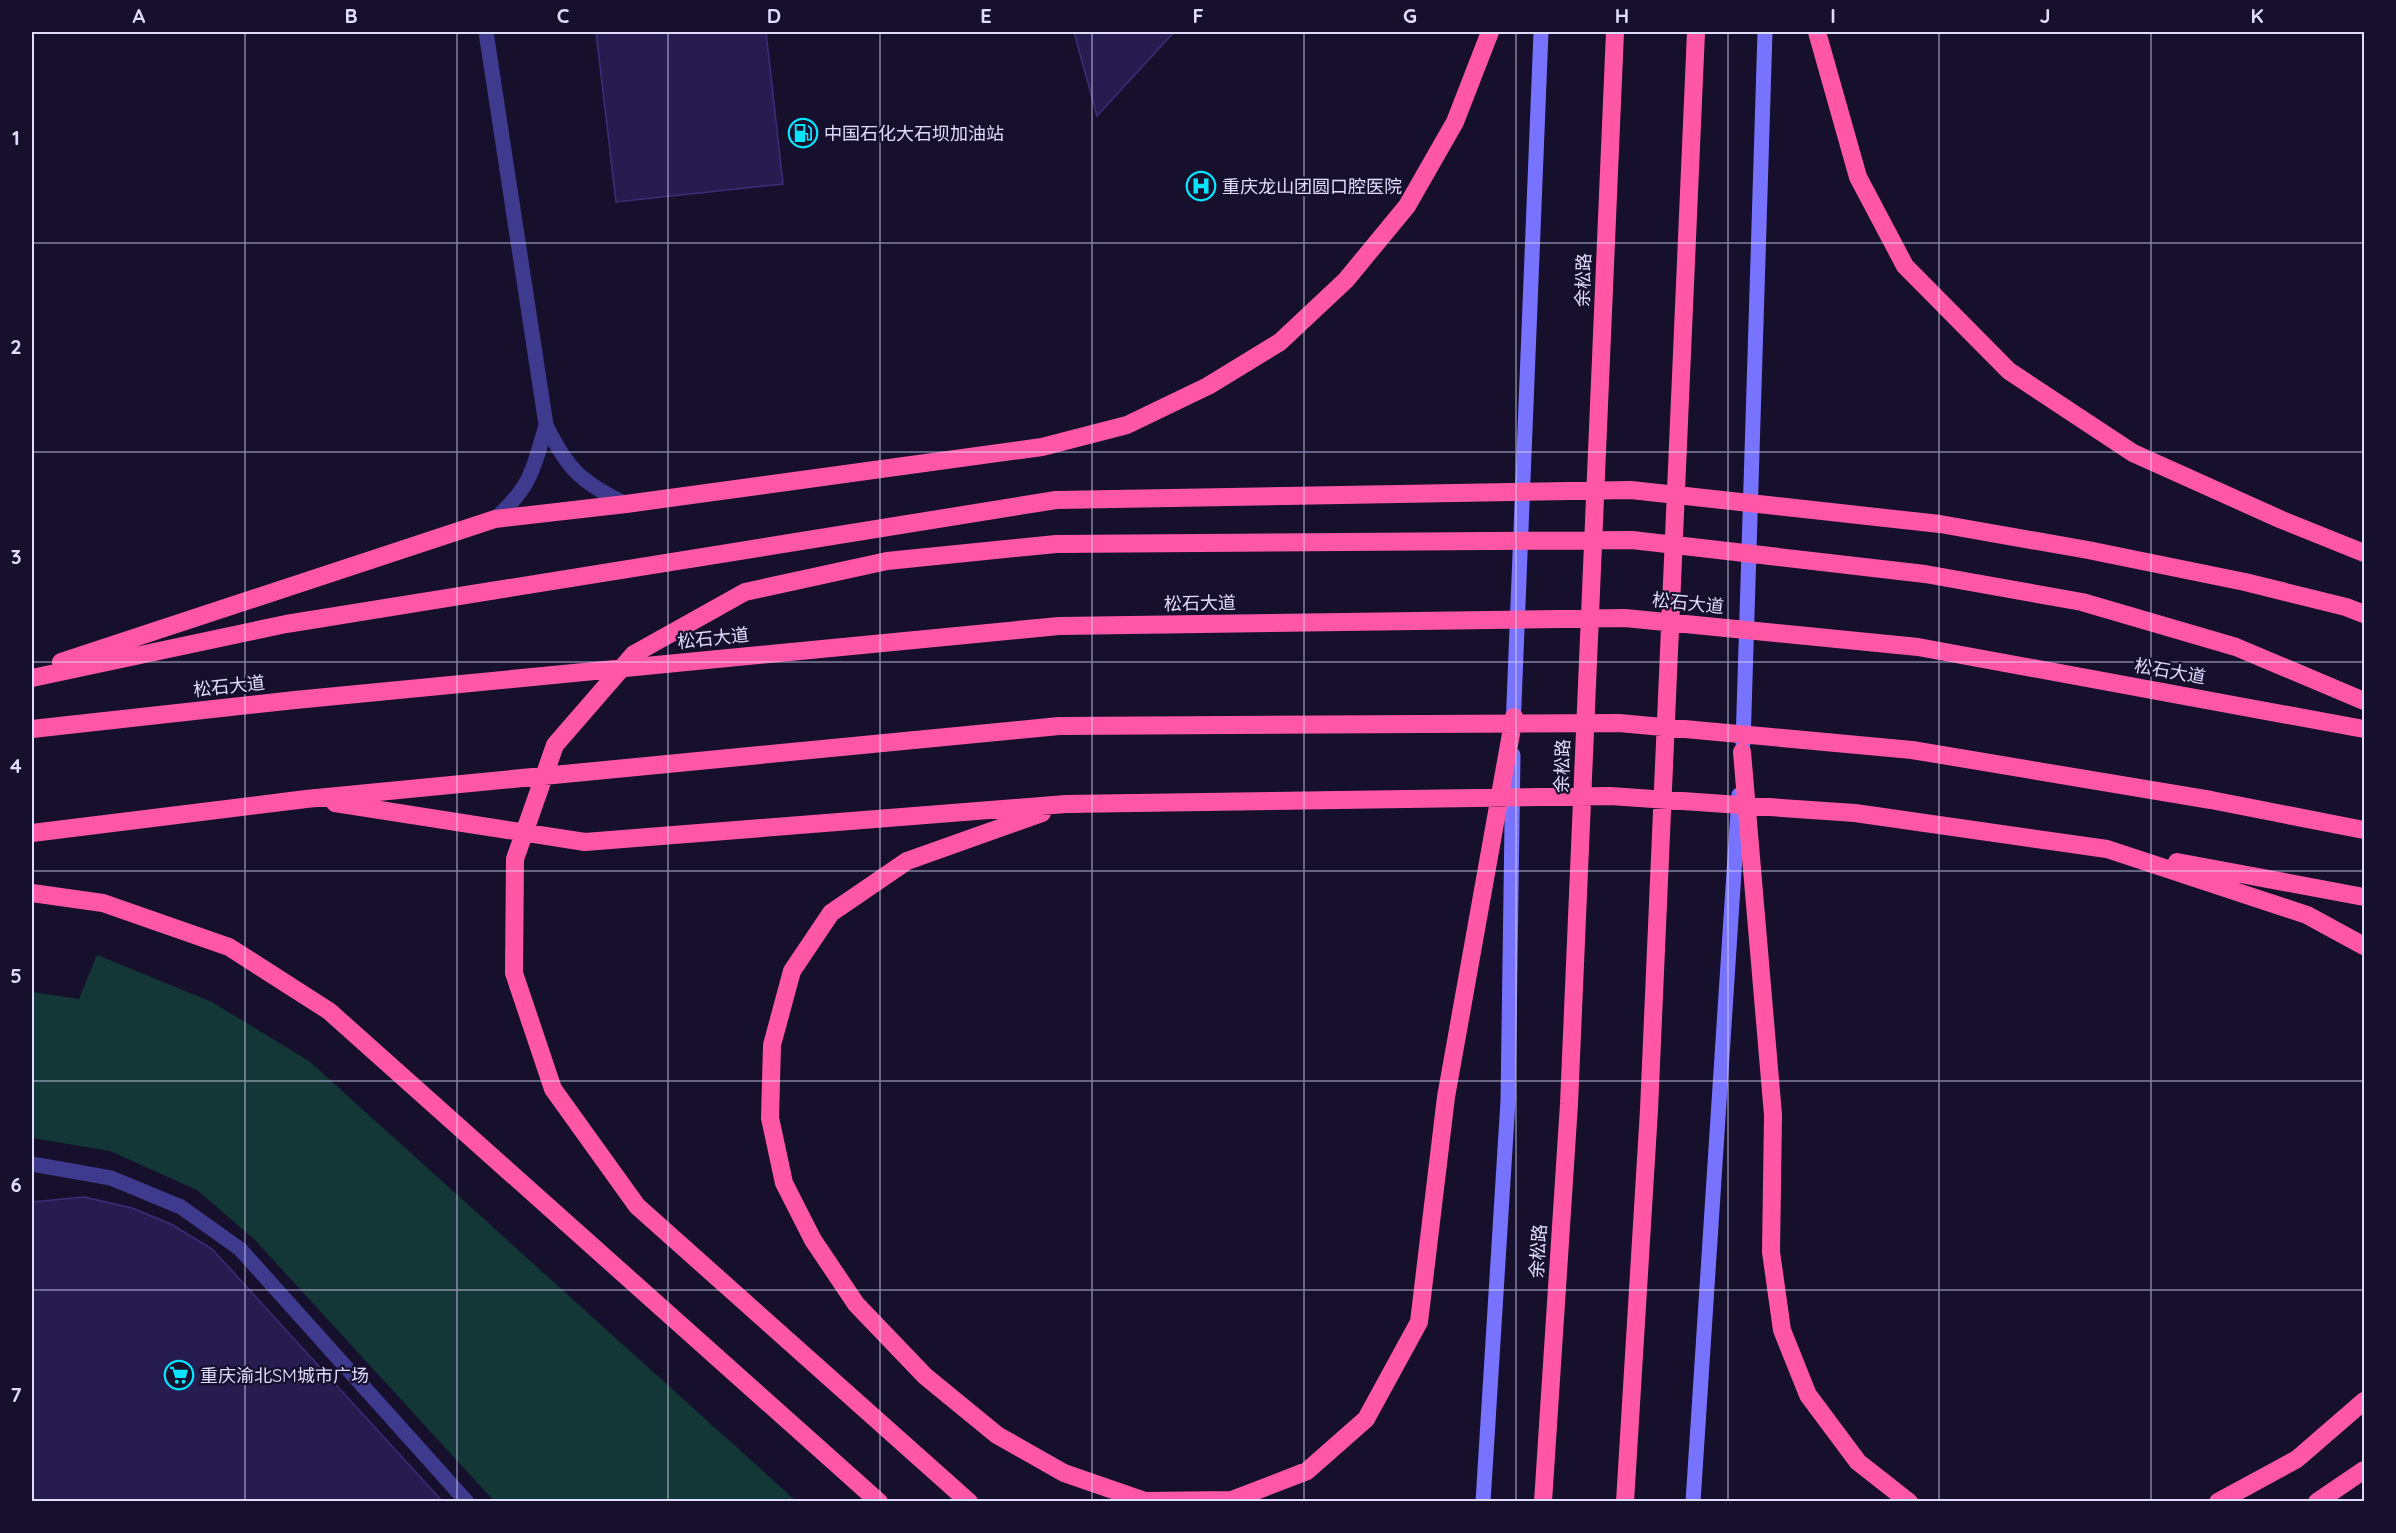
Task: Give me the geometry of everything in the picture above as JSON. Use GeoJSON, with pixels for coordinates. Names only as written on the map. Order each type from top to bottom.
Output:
{"type":"FeatureCollection","features":[{"type":"Feature","properties":{"kind":"highway"},"geometry":{"type":"LineString","coordinates":[[32,671],[495,519],[626,504],[1042,447],[1127,425],[1208,386],[1280,342],[1346,280],[1407,206],[1455,122],[1490,32]]}},
{"type":"Feature","properties":{"kind":"highway","name":"余松路"},"geometry":{"type":"LineString","coordinates":[[1543,1502],[1569,1104],[1615,32]]}},
{"type":"Feature","properties":{"kind":"highway"},"geometry":{"type":"LineString","coordinates":[[1625,1502],[1649,1110],[1696,32]]}},
{"type":"Feature","properties":{"kind":"highway"},"geometry":{"type":"LineString","coordinates":[[1817,32],[1858,177],[1905,266],[2009,371],[2133,453],[2282,520],[2364,553]]}},
{"type":"Feature","properties":{"kind":"highway"},"geometry":{"type":"LineString","coordinates":[[32,678],[286,624],[1056,500],[1631,490],[1940,524],[2088,550],[2245,582],[2346,607],[2364,614]]}},
{"type":"Feature","properties":{"kind":"highway"},"geometry":{"type":"LineString","coordinates":[[969,1502],[637,1206],[553,1089],[514,973],[516,859],[555,745],[634,654],[745,592],[887,561],[1056,544],[1632,540],[1925,574],[2082,602],[2236,647],[2364,702]]}},
{"type":"Feature","properties":{"kind":"highway","name":"松石大道"},"geometry":{"type":"LineString","coordinates":[[32,729],[295,700],[1059,626],[1625,618],[1918,647],[2364,729]]}},
{"type":"Feature","properties":{"kind":"highway"},"geometry":{"type":"LineString","coordinates":[[1066,804],[907,861],[831,913],[792,971],[772,1044],[770,1118],[784,1183],[813,1240],[856,1304],[925,1376],[997,1436],[1064,1473],[1145,1501],[1232,1500],[1307,1471],[1366,1419],[1419,1322],[1446,1097],[1514,717]]}},
{"type":"Feature","properties":{"kind":"highway"},"geometry":{"type":"LineString","coordinates":[[32,833],[306,799],[1059,726],[1620,723],[1912,750],[2211,800],[2364,830]]}},
{"type":"Feature","properties":{"kind":"highway"},"geometry":{"type":"LineString","coordinates":[[1742,752],[1773,1115],[1771,1252],[1782,1330],[1808,1395],[1858,1462],[1909,1502]]}},
{"type":"Feature","properties":{"kind":"highway"},"geometry":{"type":"LineString","coordinates":[[306,799],[585,842],[1066,804],[1610,796],[1855,813],[2108,849],[2364,897]]}},
{"type":"Feature","properties":{"kind":"highway"},"geometry":{"type":"LineString","coordinates":[[2108,849],[2307,915],[2364,946]]}},
{"type":"Feature","properties":{"kind":"highway"},"geometry":{"type":"LineString","coordinates":[[32,893],[103,903],[229,947],[329,1011],[879,1502]]}},
{"type":"Feature","properties":{"kind":"highway"},"geometry":{"type":"LineString","coordinates":[[2218,1502],[2297,1459],[2364,1401]]}},
{"type":"Feature","properties":{"kind":"highway"},"geometry":{"type":"LineString","coordinates":[[2317,1502],[2364,1470]]}},
{"type":"Feature","properties":{"kind":"main road"},"geometry":{"type":"LineString","coordinates":[[1483,1502],[1508,1101],[1514,717],[1541,32]]}},
{"type":"Feature","properties":{"kind":"main road"},"geometry":{"type":"LineString","coordinates":[[1693,1502],[1742,752],[1765,32]]}},
{"type":"Feature","properties":{"kind":"street"},"geometry":{"type":"LineString","coordinates":[[486,32],[546,425],[558,451],[573,469],[595,489],[626,504]]}},
{"type":"Feature","properties":{"kind":"street"},"geometry":{"type":"LineString","coordinates":[[495,519],[516,500],[530,480],[546,425]]}},
{"type":"Feature","properties":{"kind":"street"},"geometry":{"type":"LineString","coordinates":[[32,1164],[111,1178],[121,1182],[181,1207],[240,1249],[467,1502]]}},
{"type":"Feature","properties":{"kind":"green space"},"geometry":{"type":"Polygon","coordinates":[[[97,955],[212,1002],[309,1061],[796,1501],[494,1501],[255,1240],[197,1190],[110,1151],[32,1138],[32,992],[79,999],[97,955]]]}},
{"type":"Feature","properties":{"kind":"building"},"geometry":{"type":"Polygon","coordinates":[[[596,32],[766,32],[783,184],[616,202],[596,32]]]}},
{"type":"Feature","properties":{"kind":"building"},"geometry":{"type":"Polygon","coordinates":[[[1074,32],[1174,32],[1097,116],[1074,32]]]}},
{"type":"Feature","properties":{"kind":"building","name":"重庆渝北SM城市广场"},"geometry":{"type":"Polygon","coordinates":[[[84,1197],[132,1208],[171,1224],[212,1249],[443,1502],[32,1502],[32,1202],[84,1197]]]}},
{"type":"Feature","properties":{"kind":"place","name":"中国石化大石坝加油站"},"geometry":{"type":"Point","coordinates":[803,133]}},
{"type":"Feature","properties":{"kind":"place","name":"重庆龙山团圆口腔医院"},"geometry":{"type":"Point","coordinates":[1201,186]}},
{"type":"Feature","properties":{"kind":"place","name":"重庆渝北SM城市广场"},"geometry":{"type":"Point","coordinates":[179,1375]}}]}
